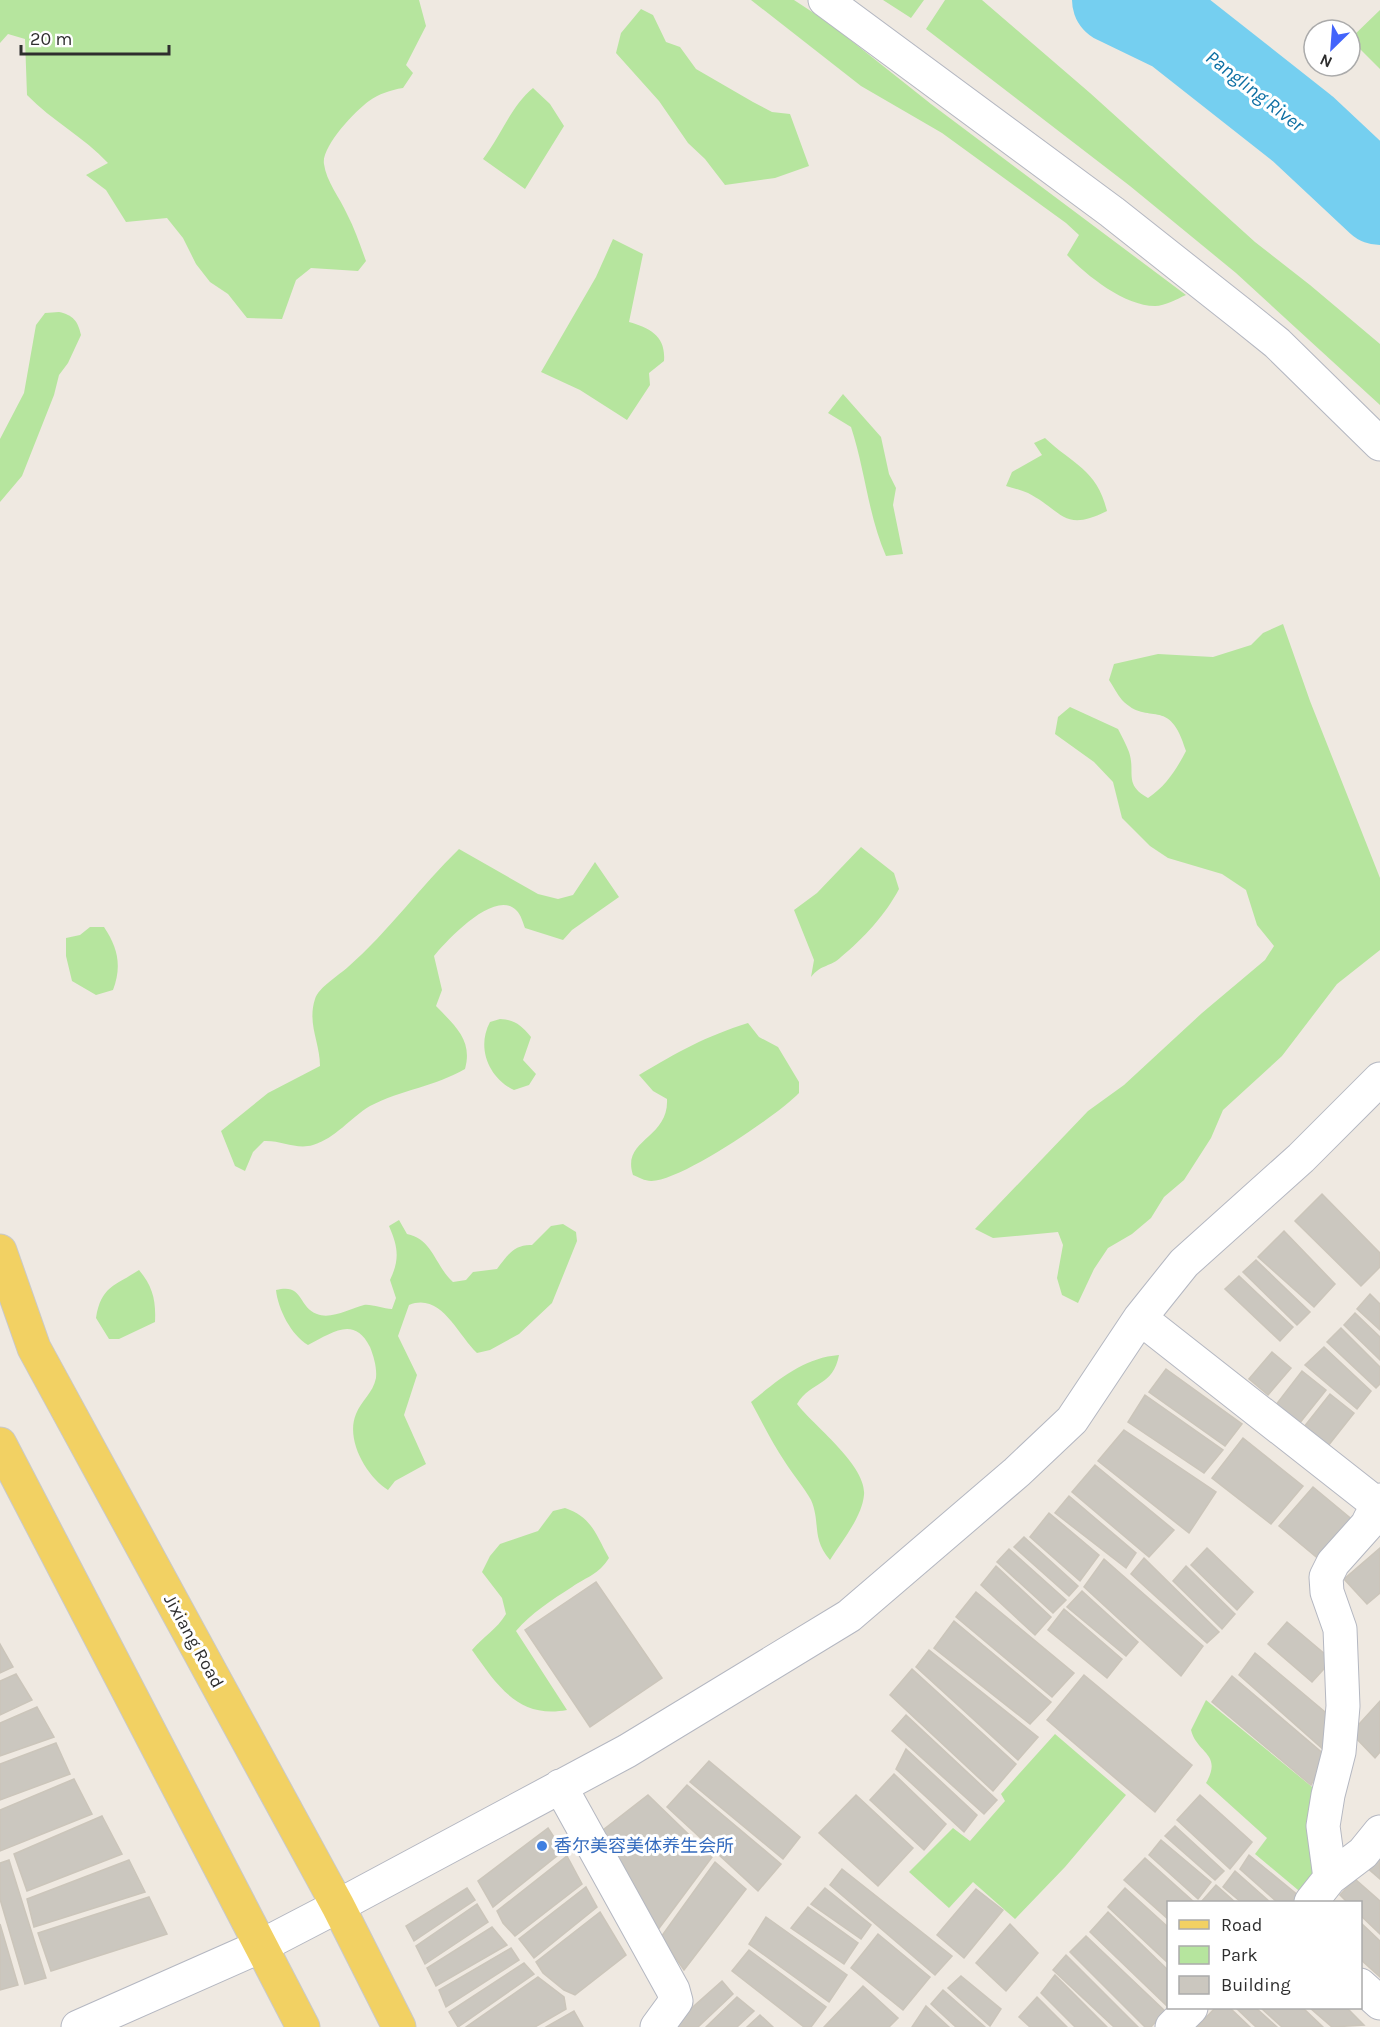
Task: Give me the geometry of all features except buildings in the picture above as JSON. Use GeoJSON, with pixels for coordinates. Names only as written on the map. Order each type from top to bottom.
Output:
{"type":"FeatureCollection","features":[{"type":"Feature","properties":{"kind":"main road","name":"Jixiang Road"},"geometry":{"type":"LineString","coordinates":[[0,1251],[34,1348],[338,1906],[399,2027]]}},
{"type":"Feature","properties":{"kind":"main road"},"geometry":{"type":"LineString","coordinates":[[0,1444],[303,2027]]}},
{"type":"Feature","properties":{"kind":"street"},"geometry":{"type":"LineString","coordinates":[[825,0],[1112,212],[1241,314],[1294,359],[1380,444]]}},
{"type":"Feature","properties":{"kind":"street"},"geometry":{"type":"LineString","coordinates":[[78,2027],[261,1946],[338,1906],[627,1751],[849,1616],[1017,1472],[1072,1420],[1140,1318],[1184,1263],[1301,1158],[1380,1080]]}},
{"type":"Feature","properties":{"kind":"street"},"geometry":{"type":"LineString","coordinates":[[1140,1318],[1377,1501],[1367,1525],[1333,1563],[1326,1577],[1327,1592],[1340,1629],[1343,1706],[1339,1752],[1323,1826],[1320,1890]]}},
{"type":"Feature","properties":{"kind":"street"},"geometry":{"type":"LineString","coordinates":[[560,1786],[673,1990],[676,2001],[657,2027]]}},
{"type":"Feature","properties":{"kind":"street"},"geometry":{"type":"LineString","coordinates":[[1320,1890],[1363,1852],[1380,1832]]}},
{"type":"Feature","properties":{"kind":"street"},"geometry":{"type":"LineString","coordinates":[[1362,1988],[1380,2003]]}},
{"type":"Feature","properties":{"kind":"street"},"geometry":{"type":"LineString","coordinates":[[1172,2027],[1189,2009]]}},
{"type":"Feature","properties":{"kind":"green space"},"geometry":{"type":"Polygon","coordinates":[[[0,0],[419,0],[426,26],[406,65],[413,73],[403,88],[377,96],[356,113],[333,139],[324,157],[327,177],[352,225],[366,261],[358,271],[311,268],[296,280],[282,319],[247,318],[228,294],[210,282],[196,264],[183,238],[167,218],[126,222],[106,190],[86,175],[108,163],[27,95],[25,39],[8,34],[0,43],[0,0]]]}},
{"type":"Feature","properties":{"kind":"green space"},"geometry":{"type":"Polygon","coordinates":[[[751,0],[794,0],[829,23],[931,104],[1186,295],[1159,306],[1143,305],[1107,288],[1067,255],[1079,235],[1066,223],[942,133],[861,86],[751,0]]]}},
{"type":"Feature","properties":{"kind":"green space"},"geometry":{"type":"Polygon","coordinates":[[[883,0],[924,0],[911,18],[883,0]]]}},
{"type":"Feature","properties":{"kind":"green space"},"geometry":{"type":"Polygon","coordinates":[[[945,0],[982,0],[1090,93],[1255,242],[1380,344],[1380,405],[1236,273],[1130,186],[926,29],[945,0]]]}},
{"type":"Feature","properties":{"kind":"green space"},"geometry":{"type":"Polygon","coordinates":[[[641,9],[653,15],[666,42],[680,47],[696,69],[772,112],[790,114],[809,166],[775,178],[725,185],[705,159],[688,143],[659,101],[616,53],[621,33],[641,9]]]}},
{"type":"Feature","properties":{"kind":"green space"},"geometry":{"type":"Polygon","coordinates":[[[1380,10],[1380,69],[1362,51],[1362,27],[1380,10]]]}},
{"type":"Feature","properties":{"kind":"green space"},"geometry":{"type":"Polygon","coordinates":[[[533,88],[550,104],[564,126],[525,189],[483,159],[518,103],[533,88]]]}},
{"type":"Feature","properties":{"kind":"green space"},"geometry":{"type":"Polygon","coordinates":[[[613,239],[643,254],[629,322],[655,334],[664,352],[664,361],[649,373],[650,385],[627,420],[580,390],[541,372],[596,277],[613,239]]]}},
{"type":"Feature","properties":{"kind":"green space"},"geometry":{"type":"Polygon","coordinates":[[[59,312],[74,319],[81,335],[68,363],[59,375],[54,395],[22,476],[0,502],[0,439],[24,393],[36,325],[45,313],[59,312]]]}},
{"type":"Feature","properties":{"kind":"green space"},"geometry":{"type":"Polygon","coordinates":[[[843,394],[881,437],[889,474],[896,488],[893,505],[903,554],[886,556],[875,524],[851,427],[828,413],[843,394]]]}},
{"type":"Feature","properties":{"kind":"green space"},"geometry":{"type":"Polygon","coordinates":[[[1045,438],[1090,476],[1103,497],[1107,511],[1081,520],[1072,520],[1028,493],[1006,486],[1012,472],[1042,455],[1034,443],[1045,438]]]}},
{"type":"Feature","properties":{"kind":"green space"},"geometry":{"type":"Polygon","coordinates":[[[1283,624],[1310,701],[1380,878],[1380,950],[1337,984],[1282,1056],[1223,1110],[1211,1138],[1184,1180],[1164,1197],[1151,1218],[1132,1234],[1108,1248],[1094,1269],[1078,1303],[1062,1295],[1057,1278],[1063,1245],[1058,1232],[993,1238],[975,1229],[1088,1111],[1124,1085],[1202,1013],[1265,960],[1274,946],[1257,925],[1246,890],[1222,874],[1168,858],[1150,846],[1122,818],[1113,782],[1094,762],[1055,734],[1058,717],[1070,707],[1118,729],[1129,752],[1135,788],[1148,798],[1170,777],[1186,751],[1173,723],[1165,717],[1132,708],[1122,700],[1109,680],[1114,664],[1158,654],[1213,657],[1251,645],[1263,633],[1283,624]]]}},
{"type":"Feature","properties":{"kind":"green space"},"geometry":{"type":"Polygon","coordinates":[[[861,847],[894,873],[899,889],[881,917],[858,942],[837,960],[818,970],[811,977],[814,960],[794,910],[817,893],[861,847]]]}},
{"type":"Feature","properties":{"kind":"green space"},"geometry":{"type":"Polygon","coordinates":[[[459,849],[538,894],[558,899],[573,895],[595,862],[619,897],[572,930],[563,940],[525,928],[517,911],[508,905],[497,906],[472,919],[434,956],[442,990],[436,1006],[461,1034],[467,1050],[465,1069],[442,1080],[370,1106],[329,1138],[313,1145],[301,1146],[264,1141],[253,1152],[245,1171],[235,1166],[221,1131],[268,1093],[320,1066],[312,1017],[317,995],[377,939],[459,849]]]}},
{"type":"Feature","properties":{"kind":"green space"},"geometry":{"type":"Polygon","coordinates":[[[90,927],[104,927],[113,942],[118,965],[113,990],[96,995],[72,981],[66,956],[66,938],[80,935],[90,927]]]}},
{"type":"Feature","properties":{"kind":"green space"},"geometry":{"type":"Polygon","coordinates":[[[500,1019],[517,1024],[531,1037],[523,1060],[536,1074],[529,1085],[514,1090],[498,1078],[487,1061],[485,1052],[484,1042],[490,1022],[500,1019]]]}},
{"type":"Feature","properties":{"kind":"green space"},"geometry":{"type":"Polygon","coordinates":[[[748,1023],[759,1037],[778,1047],[799,1082],[799,1093],[751,1131],[683,1171],[651,1181],[633,1175],[631,1163],[634,1154],[661,1123],[666,1112],[667,1099],[653,1091],[639,1075],[692,1045],[748,1023]]]}},
{"type":"Feature","properties":{"kind":"green space"},"geometry":{"type":"Polygon","coordinates":[[[399,1220],[407,1234],[423,1241],[453,1282],[466,1280],[473,1272],[497,1269],[511,1252],[520,1246],[532,1245],[551,1226],[563,1224],[576,1232],[577,1241],[552,1303],[519,1334],[490,1350],[477,1353],[448,1317],[430,1304],[409,1305],[398,1336],[417,1375],[404,1415],[426,1464],[395,1481],[388,1490],[366,1467],[353,1435],[356,1414],[376,1378],[375,1362],[370,1347],[364,1337],[350,1329],[334,1332],[308,1345],[296,1335],[286,1321],[276,1290],[285,1289],[296,1292],[311,1310],[328,1316],[364,1305],[392,1309],[396,1298],[390,1280],[397,1253],[389,1226],[399,1220]]]}},
{"type":"Feature","properties":{"kind":"green space"},"geometry":{"type":"Polygon","coordinates":[[[139,1270],[153,1294],[155,1322],[119,1339],[109,1339],[96,1318],[101,1299],[110,1288],[139,1270]]]}},
{"type":"Feature","properties":{"kind":"green space"},"geometry":{"type":"Polygon","coordinates":[[[839,1355],[832,1373],[803,1396],[797,1404],[849,1459],[863,1484],[864,1495],[860,1512],[830,1560],[820,1545],[811,1500],[780,1455],[751,1402],[781,1378],[802,1365],[839,1355]]]}},
{"type":"Feature","properties":{"kind":"green space"},"geometry":{"type":"Polygon","coordinates":[[[565,1508],[581,1516],[587,1522],[609,1558],[597,1572],[542,1607],[516,1631],[567,1710],[550,1711],[535,1709],[510,1696],[490,1675],[472,1650],[506,1614],[502,1598],[482,1572],[490,1556],[500,1544],[538,1531],[553,1511],[565,1508]]]}},
{"type":"Feature","properties":{"kind":"green space"},"geometry":{"type":"Polygon","coordinates":[[[1206,1700],[1317,1791],[1316,1868],[1304,1895],[1255,1854],[1267,1838],[1206,1783],[1212,1765],[1191,1730],[1206,1700]]]}},
{"type":"Feature","properties":{"kind":"green space"},"geometry":{"type":"Polygon","coordinates":[[[1055,1734],[1126,1795],[1065,1867],[1015,1919],[973,1882],[949,1908],[909,1872],[953,1828],[970,1841],[1005,1801],[1001,1794],[1055,1734]]]}},
{"type":"Feature","properties":{"kind":"waterway","name":"Pangling River"},"geometry":{"type":"LineString","coordinates":[[1116,0],[1176,29],[1303,129],[1380,201]]}},
{"type":"Feature","properties":{"kind":"place","name":"香尔美容美体养生会所"},"geometry":{"type":"Point","coordinates":[542,1846]}}]}
